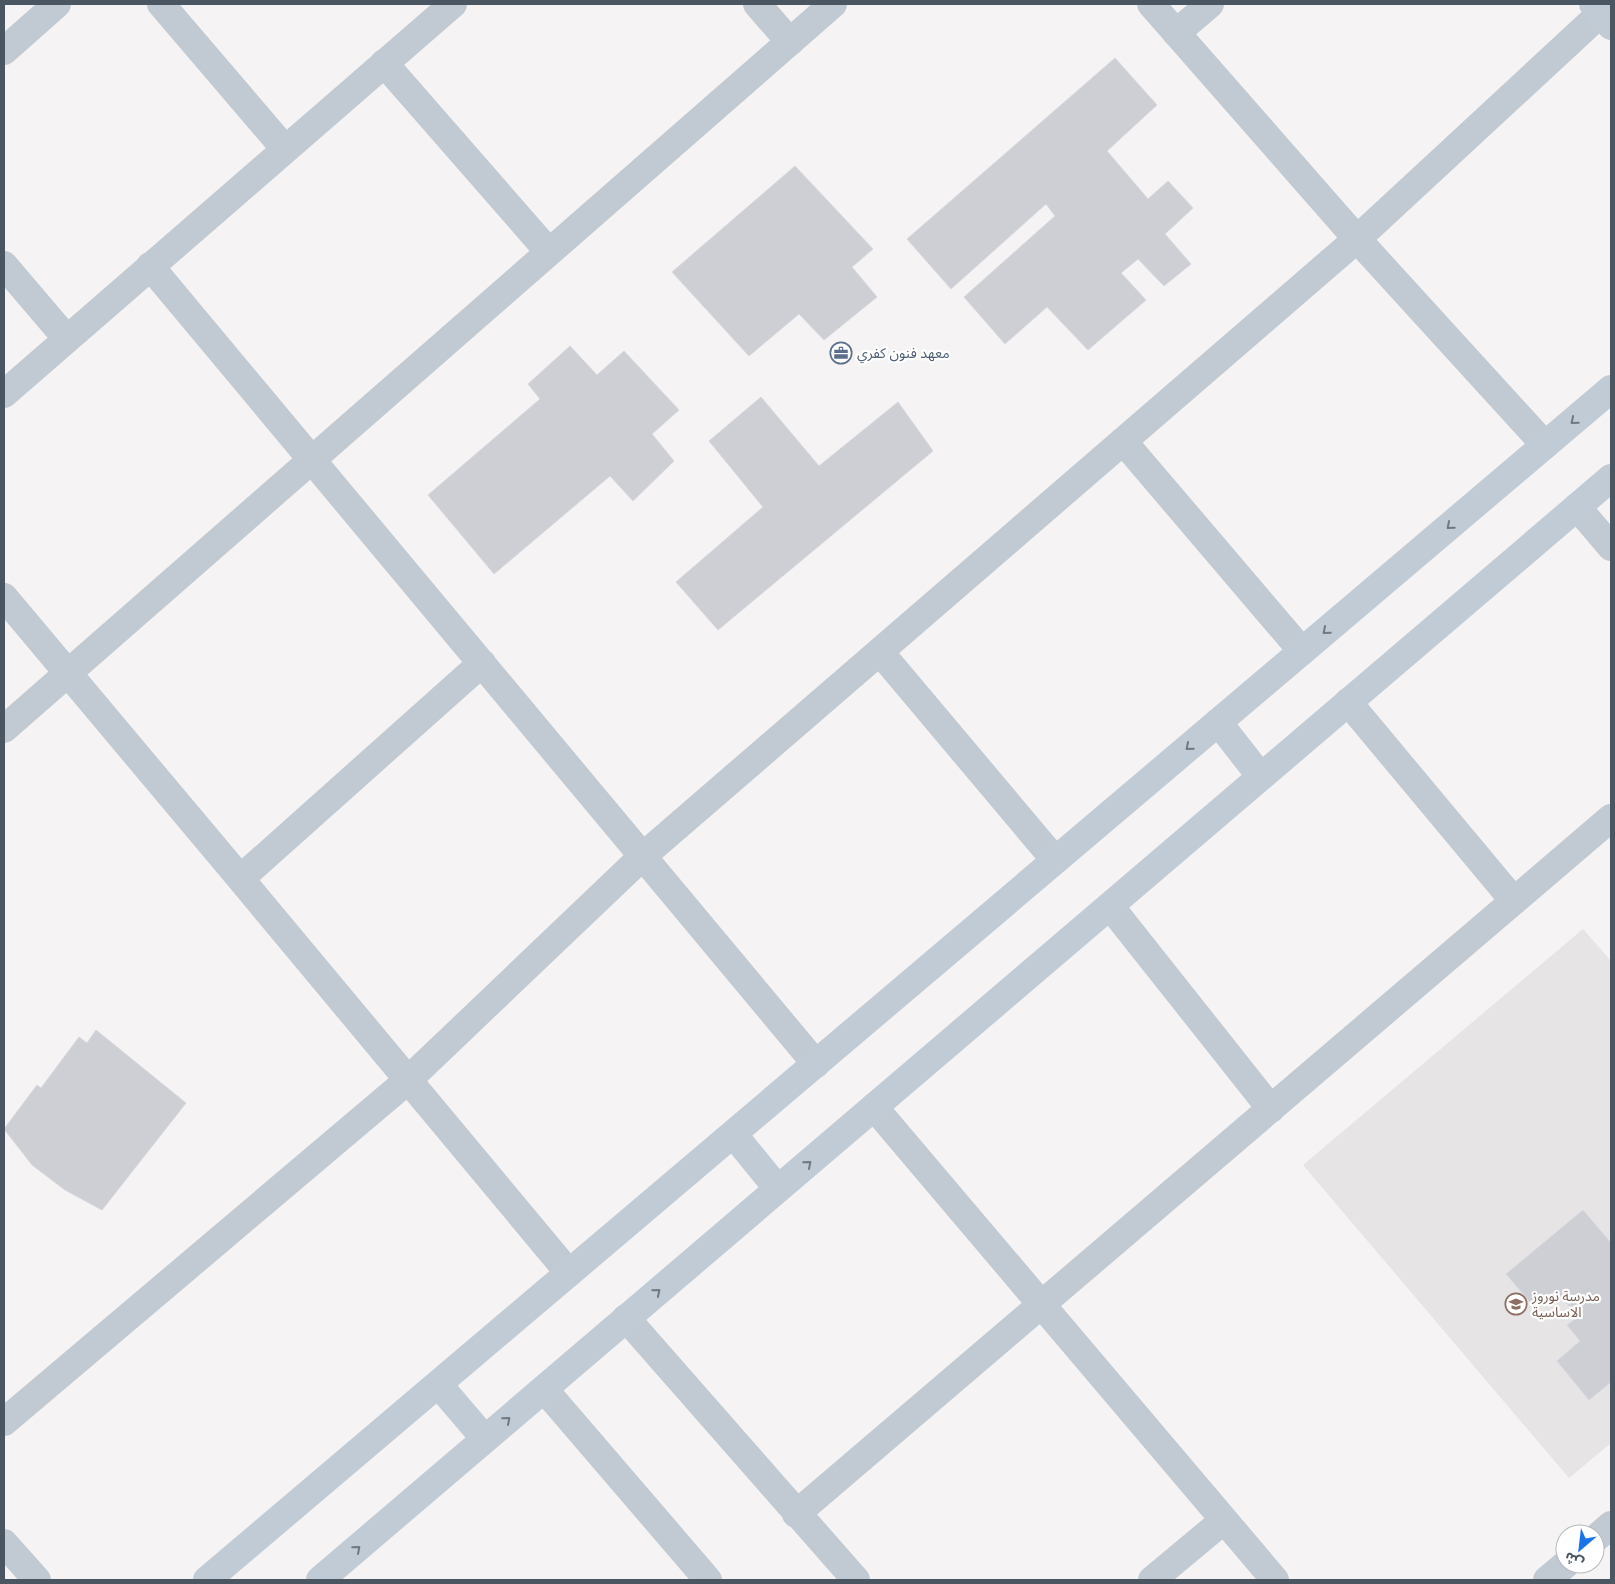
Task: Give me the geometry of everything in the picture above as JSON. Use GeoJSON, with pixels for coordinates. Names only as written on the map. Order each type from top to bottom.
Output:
{"type":"FeatureCollection","features":[{"type":"Feature","properties":{"kind":"main road"},"geometry":{"type":"LineString","coordinates":[[207,1580],[1611,389]]}},
{"type":"Feature","properties":{"kind":"main road"},"geometry":{"type":"LineString","coordinates":[[320,1580],[1611,478]]}},
{"type":"Feature","properties":{"kind":"main road"},"geometry":{"type":"LineString","coordinates":[[1218,722],[1261,777]]}},
{"type":"Feature","properties":{"kind":"main road"},"geometry":{"type":"LineString","coordinates":[[733,1134],[778,1189]]}},
{"type":"Feature","properties":{"kind":"main road"},"geometry":{"type":"LineString","coordinates":[[438,1384],[485,1440]]}},
{"type":"Feature","properties":{"kind":"street"},"geometry":{"type":"LineString","coordinates":[[4,51],[57,4]]}},
{"type":"Feature","properties":{"kind":"street"},"geometry":{"type":"LineString","coordinates":[[161,4],[285,149]]}},
{"type":"Feature","properties":{"kind":"street"},"geometry":{"type":"LineString","coordinates":[[4,394],[453,4]]}},
{"type":"Feature","properties":{"kind":"street"},"geometry":{"type":"LineString","coordinates":[[757,4],[790,42]]}},
{"type":"Feature","properties":{"kind":"street"},"geometry":{"type":"LineString","coordinates":[[4,728],[833,4]]}},
{"type":"Feature","properties":{"kind":"street"},"geometry":{"type":"LineString","coordinates":[[1151,4],[1357,239],[1545,445]]}},
{"type":"Feature","properties":{"kind":"street"},"geometry":{"type":"LineString","coordinates":[[1176,33],[1210,4]]}},
{"type":"Feature","properties":{"kind":"street"},"geometry":{"type":"LineString","coordinates":[[4,1422],[407,1081],[643,856],[1357,239],[1602,14]]}},
{"type":"Feature","properties":{"kind":"street"},"geometry":{"type":"LineString","coordinates":[[384,63],[549,252]]}},
{"type":"Feature","properties":{"kind":"street"},"geometry":{"type":"LineString","coordinates":[[4,265],[67,339]]}},
{"type":"Feature","properties":{"kind":"street"},"geometry":{"type":"LineString","coordinates":[[150,266],[816,1064]]}},
{"type":"Feature","properties":{"kind":"street"},"geometry":{"type":"LineString","coordinates":[[1123,441],[1302,651]]}},
{"type":"Feature","properties":{"kind":"street"},"geometry":{"type":"LineString","coordinates":[[1577,507],[1611,546]]}},
{"type":"Feature","properties":{"kind":"street"},"geometry":{"type":"LineString","coordinates":[[4,597],[241,878],[407,1081],[569,1273]]}},
{"type":"Feature","properties":{"kind":"street"},"geometry":{"type":"LineString","coordinates":[[880,652],[1055,860]]}},
{"type":"Feature","properties":{"kind":"street"},"geometry":{"type":"LineString","coordinates":[[241,878],[482,663]]}},
{"type":"Feature","properties":{"kind":"street"},"geometry":{"type":"LineString","coordinates":[[1348,702],[1514,901]]}},
{"type":"Feature","properties":{"kind":"street"},"geometry":{"type":"LineString","coordinates":[[796,1514],[1611,818]]}},
{"type":"Feature","properties":{"kind":"street"},"geometry":{"type":"LineString","coordinates":[[1110,906],[1270,1110]]}},
{"type":"Feature","properties":{"kind":"street"},"geometry":{"type":"LineString","coordinates":[[874,1107],[1275,1580]]}},
{"type":"Feature","properties":{"kind":"street"},"geometry":{"type":"LineString","coordinates":[[626,1318],[796,1514],[856,1580]]}},
{"type":"Feature","properties":{"kind":"street"},"geometry":{"type":"LineString","coordinates":[[544,1389],[708,1580]]}},
{"type":"Feature","properties":{"kind":"street"},"geometry":{"type":"LineString","coordinates":[[1152,1580],[1224,1520]]}},
{"type":"Feature","properties":{"kind":"street"},"geometry":{"type":"LineString","coordinates":[[4,1543],[37,1580]]}},
{"type":"Feature","properties":{"kind":"shaded area","name":"مدرسة نوروز الاساسية"},"geometry":{"type":"Polygon","coordinates":[[[1583,929],[1611,961],[1611,1443],[1569,1478],[1303,1165],[1583,929]]]}},
{"type":"Feature","properties":{"kind":"building"},"geometry":{"type":"Polygon","coordinates":[[[1115,58],[1157,105],[1107,151],[1148,199],[1168,181],[1193,208],[1165,234],[1191,264],[1164,286],[1138,259],[1121,273],[1146,300],[1088,350],[1047,307],[1005,344],[964,297],[1055,216],[1046,204],[951,289],[907,239],[1115,58]]]}},
{"type":"Feature","properties":{"kind":"building"},"geometry":{"type":"Polygon","coordinates":[[[795,166],[873,249],[852,267],[877,297],[824,340],[799,314],[749,356],[672,272],[795,166]]]}},
{"type":"Feature","properties":{"kind":"building"},"geometry":{"type":"Polygon","coordinates":[[[570,346],[597,375],[624,351],[679,410],[652,434],[674,461],[633,501],[610,476],[494,574],[428,495],[540,399],[528,384],[570,346]]]}},
{"type":"Feature","properties":{"kind":"building"},"geometry":{"type":"Polygon","coordinates":[[[761,397],[819,466],[898,402],[933,451],[718,630],[676,582],[763,507],[709,441],[761,397]]]}},
{"type":"Feature","properties":{"kind":"building"},"geometry":{"type":"Polygon","coordinates":[[[96,1030],[186,1103],[102,1210],[65,1190],[32,1165],[4,1129],[37,1085],[41,1088],[79,1037],[87,1043],[96,1030]]]}},
{"type":"Feature","properties":{"kind":"building"},"geometry":{"type":"Polygon","coordinates":[[[1583,1210],[1611,1243],[1611,1382],[1589,1400],[1557,1361],[1580,1341],[1567,1325],[1579,1316],[1555,1291],[1535,1308],[1506,1274],[1583,1210]]]}},
{"type":"Feature","properties":{"kind":"place","name":"معهد فنون كفري"},"geometry":{"type":"Point","coordinates":[841,353]}},
{"type":"Feature","properties":{"kind":"place","name":"مدرسة نوروز الاساسية"},"geometry":{"type":"Point","coordinates":[1516,1304]}}]}
